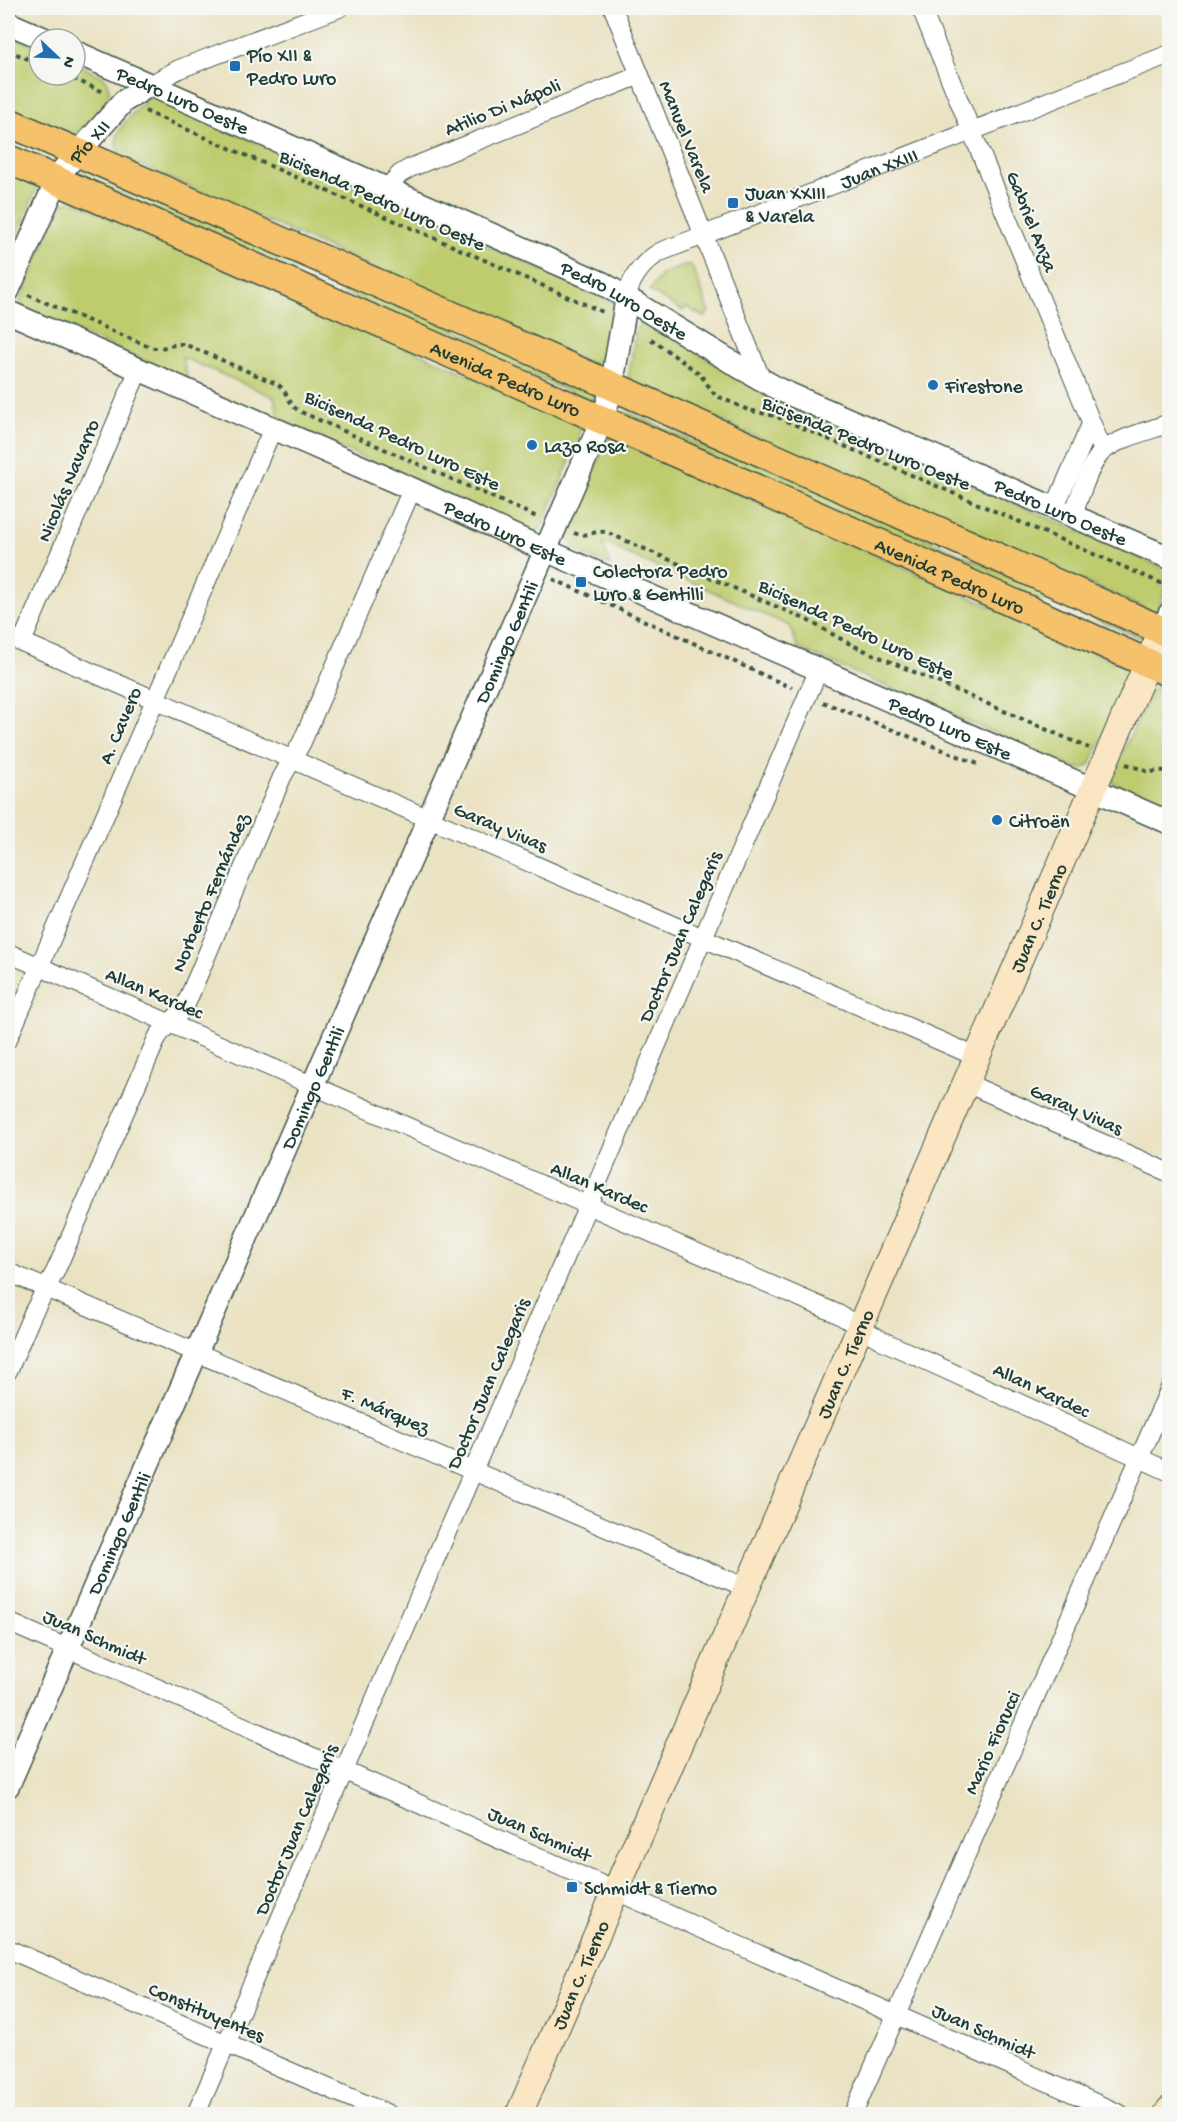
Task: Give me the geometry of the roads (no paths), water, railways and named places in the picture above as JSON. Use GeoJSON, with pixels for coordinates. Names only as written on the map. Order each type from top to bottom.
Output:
{"type":"FeatureCollection","features":[{"type":"Feature","properties":{"kind":"main road","name":"Avenida Pedro Luro"},"geometry":{"type":"LineString","coordinates":[[8,122],[1167,626]]}},
{"type":"Feature","properties":{"kind":"main road","name":"Avenida Pedro Luro"},"geometry":{"type":"LineString","coordinates":[[8,159],[1159,668]]}},
{"type":"Feature","properties":{"kind":"main road","name":"Juan C. Tierno"},"geometry":{"type":"LineString","coordinates":[[519,2115],[1093,789],[1159,668],[1167,626]]}},
{"type":"Feature","properties":{"kind":"main road"},"geometry":{"type":"LineString","coordinates":[[1167,2115],[1170,2109]]}},
{"type":"Feature","properties":{"kind":"street","name":"Pío XII"},"geometry":{"type":"LineString","coordinates":[[15,292],[55,180],[77,152],[124,101],[180,69],[301,14],[339,8]]}},
{"type":"Feature","properties":{"kind":"street","name":"Manuel Varela"},"geometry":{"type":"LineString","coordinates":[[613,8],[762,381]]}},
{"type":"Feature","properties":{"kind":"street","name":"Gabriel Anza"},"geometry":{"type":"LineString","coordinates":[[921,8],[1103,451]]}},
{"type":"Feature","properties":{"kind":"street"},"geometry":{"type":"LineString","coordinates":[[8,23],[27,31]]}},
{"type":"Feature","properties":{"kind":"street","name":"Juan XXIII"},"geometry":{"type":"LineString","coordinates":[[612,386],[627,297],[634,277],[648,260],[660,252],[1170,54]]}},
{"type":"Feature","properties":{"kind":"street","name":"Pedro Luro Oeste"},"geometry":{"type":"LineString","coordinates":[[87,57],[594,279],[762,381],[1170,558]]}},
{"type":"Feature","properties":{"kind":"street","name":"Pío XII"},"geometry":{"type":"LineString","coordinates":[[117,70],[127,85],[124,101]]}},
{"type":"Feature","properties":{"kind":"street","name":"Atilio Di Nápoli"},"geometry":{"type":"LineString","coordinates":[[387,188],[400,174],[410,168],[640,75]]}},
{"type":"Feature","properties":{"kind":"street","name":"Pedro Luro Este"},"geometry":{"type":"LineString","coordinates":[[8,312],[412,489],[545,550],[1170,822]]}},
{"type":"Feature","properties":{"kind":"street","name":"Nicolás Navarro"},"geometry":{"type":"LineString","coordinates":[[15,639],[139,369]]}},
{"type":"Feature","properties":{"kind":"street","name":"Domingo Gentili"},"geometry":{"type":"LineString","coordinates":[[8,1786],[602,420],[612,386]]}},
{"type":"Feature","properties":{"kind":"street"},"geometry":{"type":"LineString","coordinates":[[1063,512],[1103,451],[1114,444],[1170,423]]}},
{"type":"Feature","properties":{"kind":"street"},"geometry":{"type":"LineString","coordinates":[[1063,512],[1091,424]]}},
{"type":"Feature","properties":{"kind":"street","name":"A. Cavero"},"geometry":{"type":"LineString","coordinates":[[8,1039],[273,428]]}},
{"type":"Feature","properties":{"kind":"street","name":"Norberto Fernández"},"geometry":{"type":"LineString","coordinates":[[8,1371],[56,1270],[154,1044],[160,1032],[180,1015],[186,1004],[282,777],[302,742],[412,489]]}},
{"type":"Feature","properties":{"kind":"street","name":"Garay Vivas"},"geometry":{"type":"LineString","coordinates":[[15,639],[977,1057]]}},
{"type":"Feature","properties":{"kind":"street","name":"Doctor Juan Calegaris"},"geometry":{"type":"LineString","coordinates":[[196,2115],[819,669]]}},
{"type":"Feature","properties":{"kind":"street","name":"Allan Kardec"},"geometry":{"type":"LineString","coordinates":[[8,953],[838,1314],[883,1341],[1170,1472]]}},
{"type":"Feature","properties":{"kind":"street","name":"Garay Vivas"},"geometry":{"type":"LineString","coordinates":[[966,1083],[1170,1173]]}},
{"type":"Feature","properties":{"kind":"street","name":"F. Márquez"},"geometry":{"type":"LineString","coordinates":[[8,1272],[747,1588]]}},
{"type":"Feature","properties":{"kind":"street","name":"Mario Fiorucci"},"geometry":{"type":"LineString","coordinates":[[853,2115],[1170,1388]]}},
{"type":"Feature","properties":{"kind":"street","name":"Juan Schmidt"},"geometry":{"type":"LineString","coordinates":[[8,1622],[1120,2115]]}},
{"type":"Feature","properties":{"kind":"street","name":"Constituyentes"},"geometry":{"type":"LineString","coordinates":[[8,1949],[388,2115]]}},
{"type":"Feature","properties":{"kind":"place","name":"Pío XII & Pedro Luro"},"geometry":{"type":"Point","coordinates":[235,66]}},
{"type":"Feature","properties":{"kind":"place","name":"Juan XXIII & Varela"},"geometry":{"type":"Point","coordinates":[733,203]}},
{"type":"Feature","properties":{"kind":"place","name":"Firestone"},"geometry":{"type":"Point","coordinates":[933,385]}},
{"type":"Feature","properties":{"kind":"place","name":"Lazo Rosa"},"geometry":{"type":"Point","coordinates":[532,445]}},
{"type":"Feature","properties":{"kind":"place","name":"Colectora Pedro Luro & Gentilli"},"geometry":{"type":"Point","coordinates":[581,582]}},
{"type":"Feature","properties":{"kind":"place","name":"Citroën"},"geometry":{"type":"Point","coordinates":[997,820]}},
{"type":"Feature","properties":{"kind":"place","name":"Schmidt & Tierno"},"geometry":{"type":"Point","coordinates":[572,1887]}}]}
